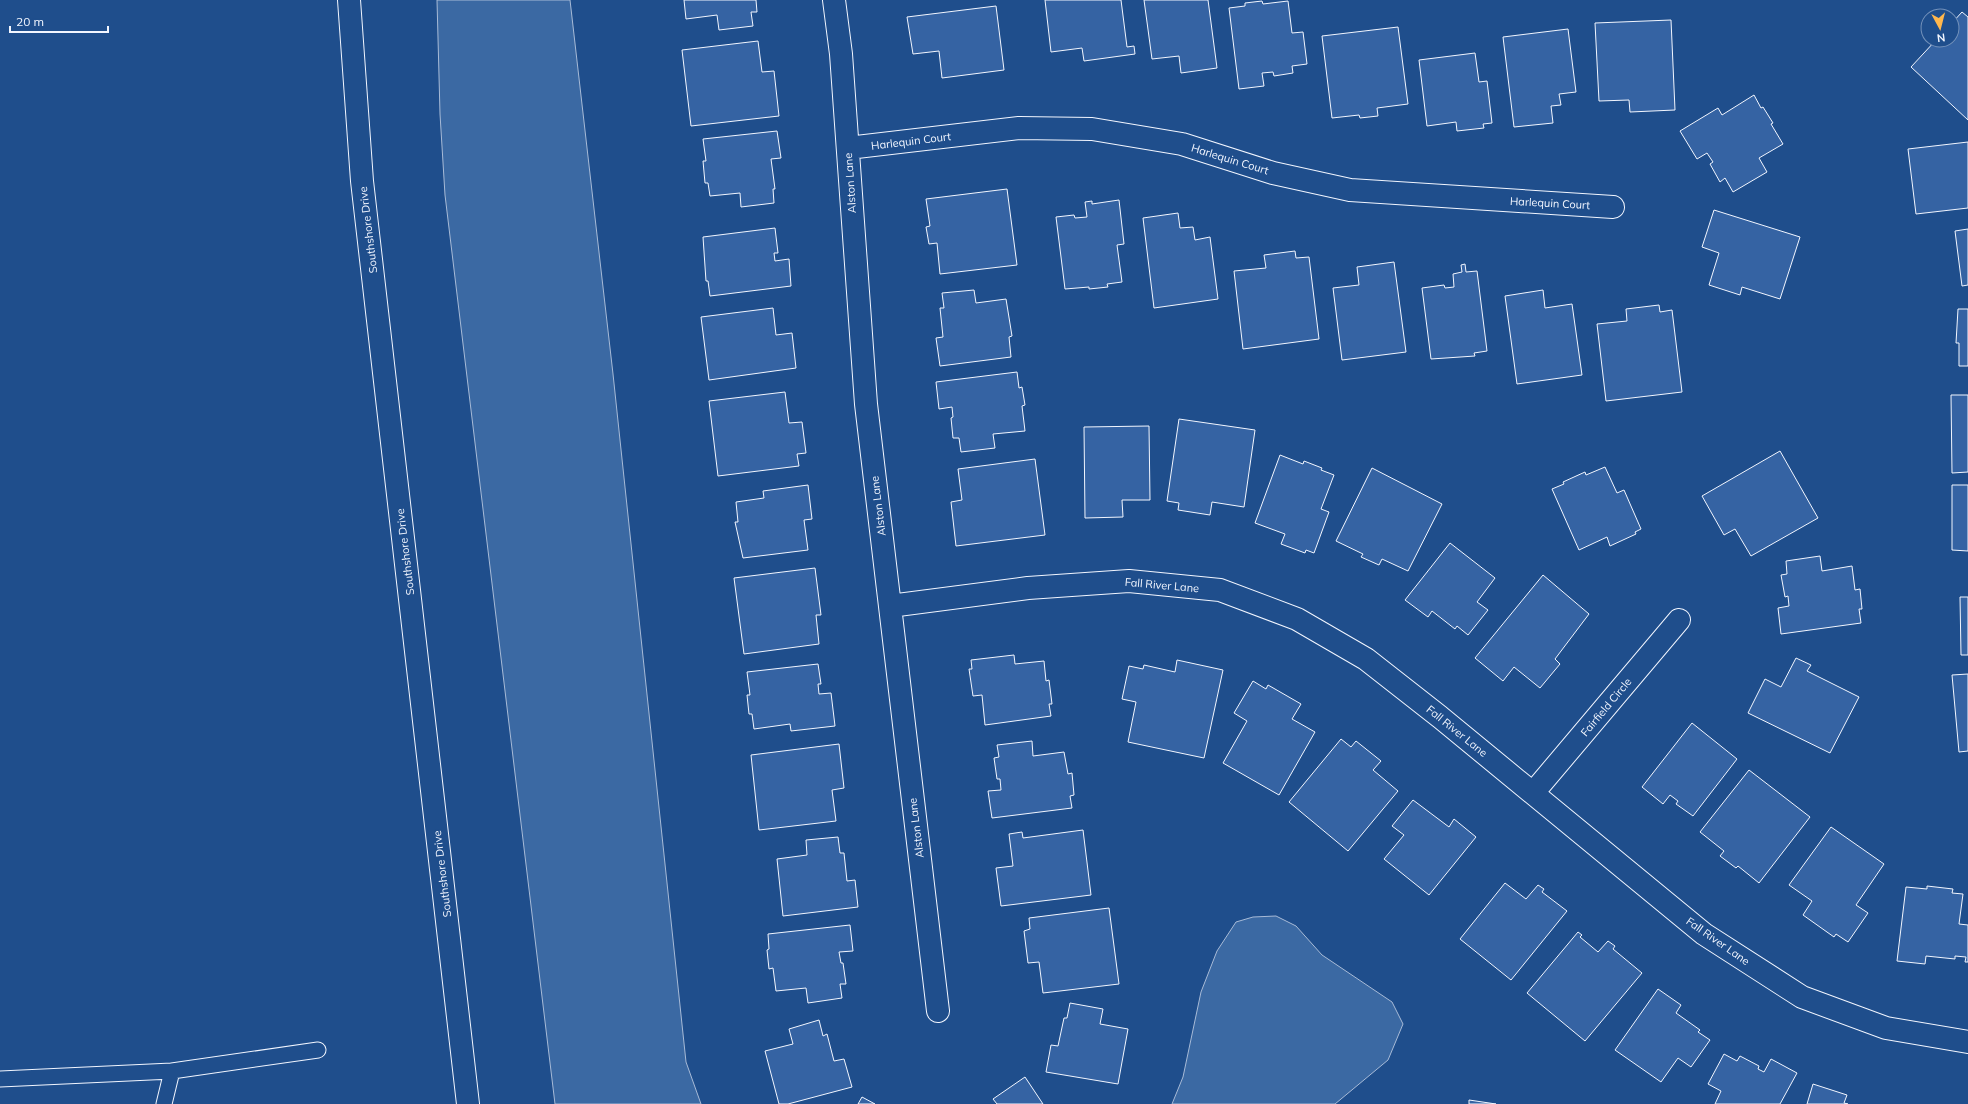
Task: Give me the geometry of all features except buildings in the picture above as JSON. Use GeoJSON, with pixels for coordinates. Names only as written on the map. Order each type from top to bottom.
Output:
{"type":"FeatureCollection","features":[{"type":"Feature","properties":{"kind":"street","name":"Southshore Drive"},"geometry":{"type":"LineString","coordinates":[[349,0],[362,181],[468,1104]]}},
{"type":"Feature","properties":{"kind":"street","name":"Alston Lane"},"geometry":{"type":"LineString","coordinates":[[834,0],[841,54],[866,404],[938,1011]]}},
{"type":"Feature","properties":{"kind":"street","name":"Harlequin Court"},"geometry":{"type":"LineString","coordinates":[[848,148],[1018,128],[1092,129],[1182,144],[1273,172],[1350,190],[1613,207]]}},
{"type":"Feature","properties":{"kind":"street","name":"Fall River Lane"},"geometry":{"type":"LineString","coordinates":[[890,606],[1028,588],[1129,581],[1220,590],[1297,619],[1366,659],[1440,717],[1704,934],[1802,996],[1886,1028],[1968,1042]]}},
{"type":"Feature","properties":{"kind":"street","name":"Fairfield Circle"},"geometry":{"type":"LineString","coordinates":[[1533,793],[1679,620]]}},
{"type":"Feature","properties":{"kind":"lane"},"geometry":{"type":"LineString","coordinates":[[0,1079],[172,1071],[318,1050]]}},
{"type":"Feature","properties":{"kind":"lane"},"geometry":{"type":"LineString","coordinates":[[164,1104],[172,1071]]}},
{"type":"Feature","properties":{"kind":"water"},"geometry":{"type":"Polygon","coordinates":[[[437,0],[570,0],[613,374],[686,1062],[701,1104],[555,1104],[445,195],[440,114],[437,0]]]}},
{"type":"Feature","properties":{"kind":"water"},"geometry":{"type":"Polygon","coordinates":[[[1276,916],[1296,926],[1322,955],[1392,1002],[1403,1024],[1388,1060],[1335,1104],[1172,1104],[1183,1077],[1201,992],[1217,951],[1236,922],[1253,917],[1276,916]]]}}]}
